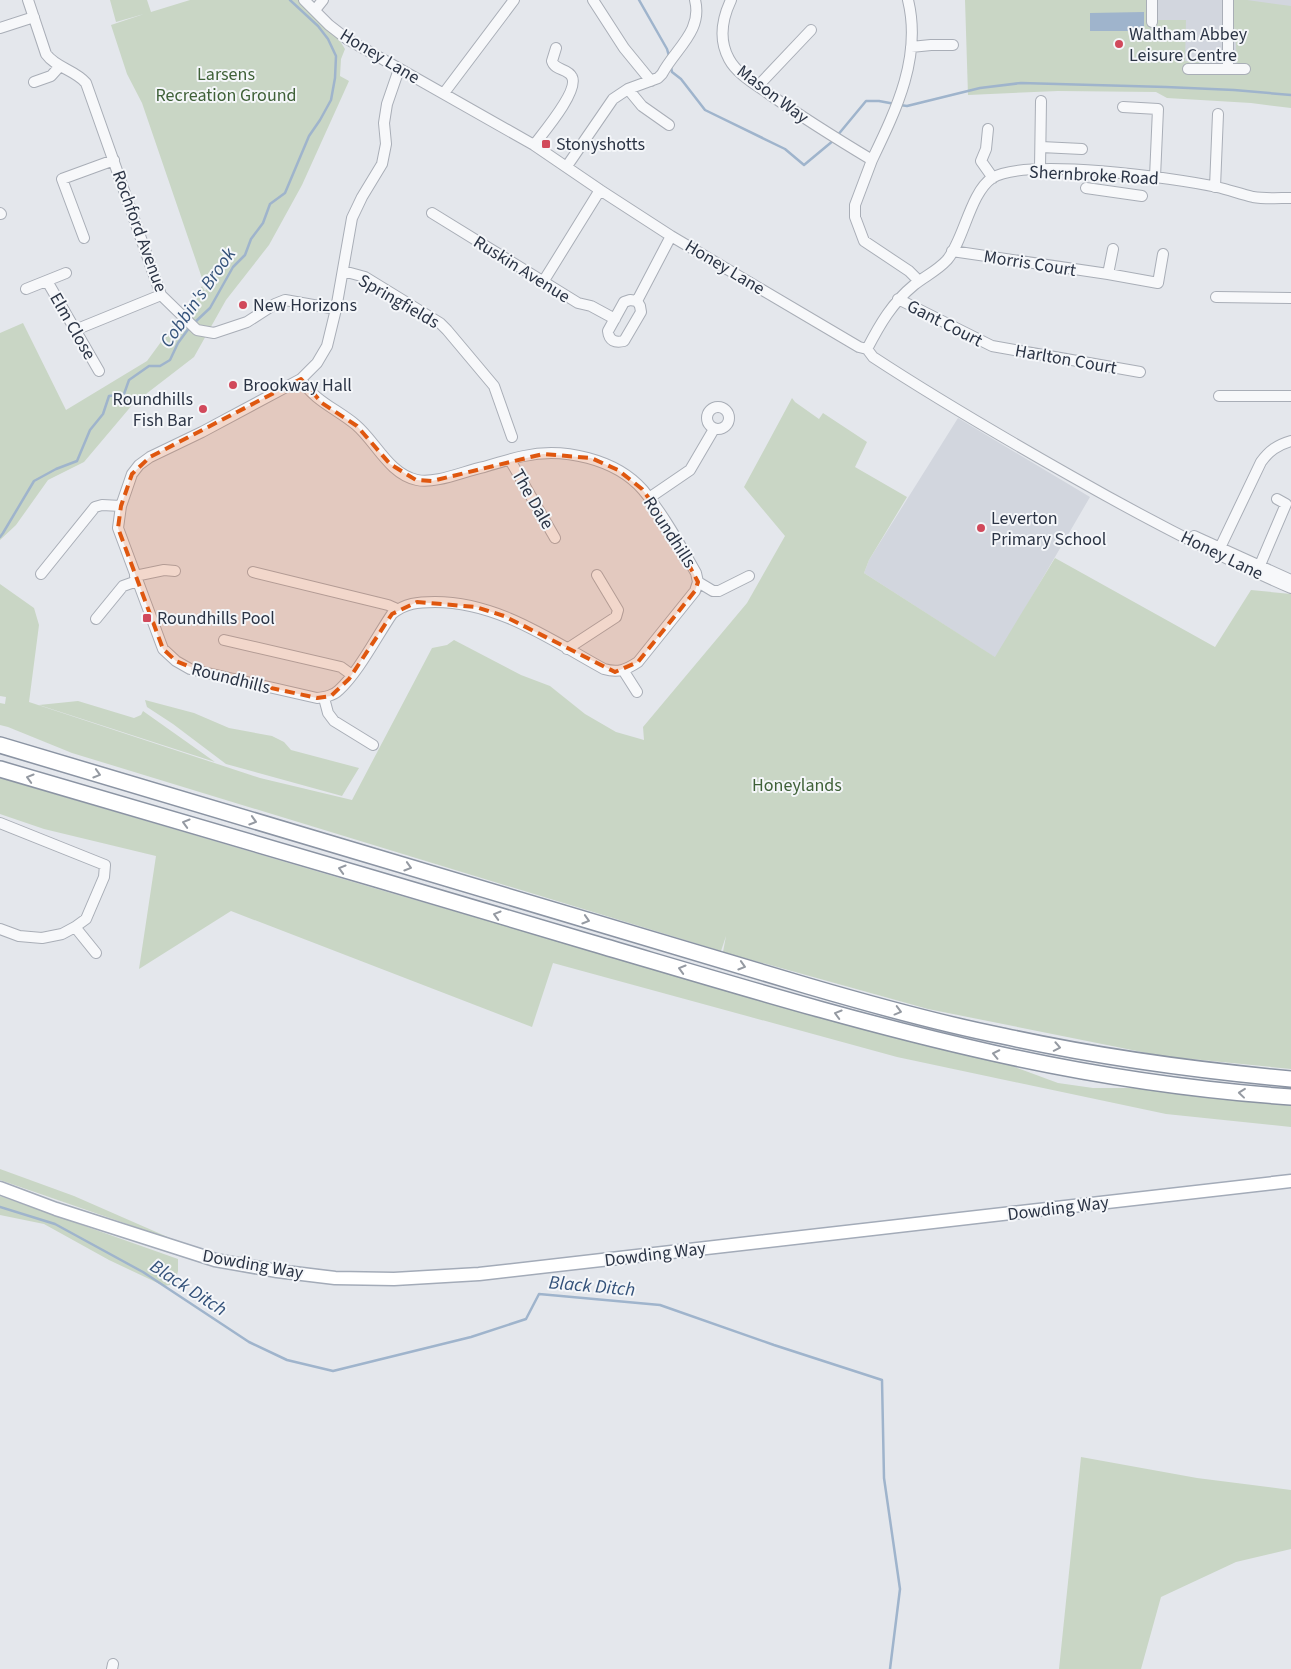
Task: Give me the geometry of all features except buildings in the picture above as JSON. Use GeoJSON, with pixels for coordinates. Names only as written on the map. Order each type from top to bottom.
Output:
{"type":"FeatureCollection","features":[{"type":"Feature","properties":{"kind":"highway"},"geometry":{"type":"LineString","coordinates":[[0,745],[645,938],[913,1015],[1002,1036],[1084,1052],[1183,1068],[1291,1079]]}},
{"type":"Feature","properties":{"kind":"highway"},"geometry":{"type":"LineString","coordinates":[[0,769],[665,964],[914,1034],[996,1054],[1108,1075],[1180,1086],[1291,1097]]}},
{"type":"Feature","properties":{"kind":"main road","name":"Dowding Way"},"geometry":{"type":"LineString","coordinates":[[0,1188],[56,1209],[215,1260],[277,1271],[335,1278],[394,1279],[498,1272],[1291,1181]]}},
{"type":"Feature","properties":{"kind":"street","name":"Rochford Avenue"},"geometry":{"type":"LineString","coordinates":[[28,0],[46,54],[51,62],[80,76],[86,83],[161,295],[197,330],[214,332],[247,322],[274,304],[285,300],[336,309]]}},
{"type":"Feature","properties":{"kind":"street","name":"Honey Lane"},"geometry":{"type":"LineString","coordinates":[[304,0],[329,25],[347,39],[534,145],[672,236],[859,348],[868,349],[873,357],[986,428],[1153,522],[1160,520],[1291,588]]}},
{"type":"Feature","properties":{"kind":"street"},"geometry":{"type":"LineString","coordinates":[[315,10],[323,0]]}},
{"type":"Feature","properties":{"kind":"street"},"geometry":{"type":"LineString","coordinates":[[444,93],[514,0]]}},
{"type":"Feature","properties":{"kind":"street"},"geometry":{"type":"LineString","coordinates":[[593,0],[624,48],[651,80]]}},
{"type":"Feature","properties":{"kind":"street"},"geometry":{"type":"LineString","coordinates":[[566,166],[613,99],[628,89],[658,78],[694,27],[696,21],[695,0]]}},
{"type":"Feature","properties":{"kind":"street","name":"Mason Way"},"geometry":{"type":"LineString","coordinates":[[730,0],[723,16],[722,34],[724,46],[734,66],[758,86],[811,123],[872,160]]}},
{"type":"Feature","properties":{"kind":"street"},"geometry":{"type":"LineString","coordinates":[[908,0],[911,17],[912,47],[903,89],[855,205],[855,217],[864,241],[909,271],[919,281]]}},
{"type":"Feature","properties":{"kind":"street"},"geometry":{"type":"LineString","coordinates":[[1152,0],[1152,22]]}},
{"type":"Feature","properties":{"kind":"street"},"geometry":{"type":"LineString","coordinates":[[1228,0],[1228,69]]}},
{"type":"Feature","properties":{"kind":"street"},"geometry":{"type":"LineString","coordinates":[[0,28],[34,17]]}},
{"type":"Feature","properties":{"kind":"street"},"geometry":{"type":"LineString","coordinates":[[758,86],[811,30]]}},
{"type":"Feature","properties":{"kind":"street"},"geometry":{"type":"LineString","coordinates":[[912,47],[931,45],[954,46]]}},
{"type":"Feature","properties":{"kind":"street"},"geometry":{"type":"LineString","coordinates":[[534,145],[557,116],[572,89],[574,80],[571,76],[567,71],[558,69],[553,65],[552,62],[556,48]]}},
{"type":"Feature","properties":{"kind":"street"},"geometry":{"type":"LineString","coordinates":[[34,82],[51,76],[60,66]]}},
{"type":"Feature","properties":{"kind":"street"},"geometry":{"type":"LineString","coordinates":[[1188,69],[1245,69]]}},
{"type":"Feature","properties":{"kind":"street","name":"Roundhills"},"geometry":{"type":"LineString","coordinates":[[324,698],[190,670],[176,661],[162,649],[118,528],[121,506],[132,474],[139,465],[150,457],[202,432],[301,379],[317,363],[327,346],[336,309],[352,218],[382,164],[386,144],[384,123],[387,104],[397,74],[401,70]]}},
{"type":"Feature","properties":{"kind":"street"},"geometry":{"type":"LineString","coordinates":[[628,89],[642,106],[669,125]]}},
{"type":"Feature","properties":{"kind":"street"},"geometry":{"type":"LineString","coordinates":[[1040,168],[1041,101]]}},
{"type":"Feature","properties":{"kind":"street"},"geometry":{"type":"LineString","coordinates":[[1123,107],[1158,109],[1155,177]]}},
{"type":"Feature","properties":{"kind":"street"},"geometry":{"type":"LineString","coordinates":[[1215,187],[1218,114]]}},
{"type":"Feature","properties":{"kind":"street"},"geometry":{"type":"LineString","coordinates":[[868,349],[880,324],[898,299],[919,281],[937,270],[948,258],[980,194],[993,178],[981,161],[986,149],[988,129]]}},
{"type":"Feature","properties":{"kind":"street"},"geometry":{"type":"LineString","coordinates":[[1041,147],[1082,149]]}},
{"type":"Feature","properties":{"kind":"street"},"geometry":{"type":"LineString","coordinates":[[84,238],[62,179],[114,160]]}},
{"type":"Feature","properties":{"kind":"street","name":"Shernbroke Road"},"geometry":{"type":"LineString","coordinates":[[993,178],[1010,172],[1040,168],[1106,172],[1155,177],[1215,187],[1254,197],[1291,198]]}},
{"type":"Feature","properties":{"kind":"street"},"geometry":{"type":"LineString","coordinates":[[1106,172],[1106,191]]}},
{"type":"Feature","properties":{"kind":"street"},"geometry":{"type":"LineString","coordinates":[[1086,188],[1142,196]]}},
{"type":"Feature","properties":{"kind":"street"},"geometry":{"type":"LineString","coordinates":[[543,282],[600,190]]}},
{"type":"Feature","properties":{"kind":"street","name":"Ruskin Avenue"},"geometry":{"type":"LineString","coordinates":[[432,212],[578,303],[591,306],[615,319]]}},
{"type":"Feature","properties":{"kind":"street"},"geometry":{"type":"LineString","coordinates":[[636,301],[672,236]]}},
{"type":"Feature","properties":{"kind":"street"},"geometry":{"type":"LineString","coordinates":[[1108,274],[1113,249]]}},
{"type":"Feature","properties":{"kind":"street","name":"Morris Court"},"geometry":{"type":"LineString","coordinates":[[952,251],[1158,283],[1163,254]]}},
{"type":"Feature","properties":{"kind":"street","name":"Springfields"},"geometry":{"type":"LineString","coordinates":[[343,271],[365,277],[440,323],[494,386],[512,437]]}},
{"type":"Feature","properties":{"kind":"street","name":"Elm Close"},"geometry":{"type":"LineString","coordinates":[[26,289],[66,273]]}},
{"type":"Feature","properties":{"kind":"street","name":"Elm Close"},"geometry":{"type":"LineString","coordinates":[[47,281],[99,371]]}},
{"type":"Feature","properties":{"kind":"street"},"geometry":{"type":"LineString","coordinates":[[76,330],[161,295]]}},
{"type":"Feature","properties":{"kind":"street"},"geometry":{"type":"LineString","coordinates":[[1216,297],[1291,298]]}},
{"type":"Feature","properties":{"kind":"street","name":"Gant Court"},"geometry":{"type":"LineString","coordinates":[[898,299],[992,346]]}},
{"type":"Feature","properties":{"kind":"street"},"geometry":{"type":"LineString","coordinates":[[636,301],[640,306],[640,312],[624,341],[612,341],[608,337],[608,331],[624,302],[636,301]]}},
{"type":"Feature","properties":{"kind":"street","name":"Harlton Court"},"geometry":{"type":"LineString","coordinates":[[992,346],[1140,372]]}},
{"type":"Feature","properties":{"kind":"street","name":"Roundhills"},"geometry":{"type":"LineString","coordinates":[[301,379],[305,387],[322,403],[357,426],[390,464],[402,474],[416,480],[432,481],[459,472],[524,456],[568,454],[591,458],[618,470],[642,489],[668,526],[696,573],[698,582],[695,591],[638,662],[623,670]]}},
{"type":"Feature","properties":{"kind":"street"},"geometry":{"type":"LineString","coordinates":[[1219,396],[1291,396]]}},
{"type":"Feature","properties":{"kind":"street"},"geometry":{"type":"LineString","coordinates":[[648,498],[690,470],[714,428]]}},
{"type":"Feature","properties":{"kind":"street"},"geometry":{"type":"LineString","coordinates":[[1218,551],[1261,462],[1268,453],[1278,446],[1291,442]]}},
{"type":"Feature","properties":{"kind":"street","name":"The Dale"},"geometry":{"type":"LineString","coordinates":[[510,460],[555,538]]}},
{"type":"Feature","properties":{"kind":"street"},"geometry":{"type":"LineString","coordinates":[[1260,564],[1286,504],[1277,499]]}},
{"type":"Feature","properties":{"kind":"street"},"geometry":{"type":"LineString","coordinates":[[41,574],[95,507],[102,505],[121,506]]}},
{"type":"Feature","properties":{"kind":"street","name":"Honey Lane"},"geometry":{"type":"LineString","coordinates":[[1218,551],[1260,564],[1291,580]]}},
{"type":"Feature","properties":{"kind":"street"},"geometry":{"type":"LineString","coordinates":[[96,619],[123,586],[136,579],[164,570],[175,571]]}},
{"type":"Feature","properties":{"kind":"street"},"geometry":{"type":"LineString","coordinates":[[253,572],[388,605],[397,609]]}},
{"type":"Feature","properties":{"kind":"street"},"geometry":{"type":"LineString","coordinates":[[567,649],[616,617],[618,610],[597,575]]}},
{"type":"Feature","properties":{"kind":"street"},"geometry":{"type":"LineString","coordinates":[[698,582],[713,590],[719,590],[749,576]]}},
{"type":"Feature","properties":{"kind":"street"},"geometry":{"type":"LineString","coordinates":[[373,745],[334,721],[328,713],[324,698],[338,691],[352,675],[392,614],[405,605],[417,602],[444,602],[476,607],[504,616],[524,625],[604,670],[615,672],[623,670],[637,692]]}},
{"type":"Feature","properties":{"kind":"street"},"geometry":{"type":"LineString","coordinates":[[224,640],[340,667],[352,675]]}},
{"type":"Feature","properties":{"kind":"street"},"geometry":{"type":"LineString","coordinates":[[0,824],[105,865],[104,877],[86,919],[76,928],[62,934],[42,938],[19,936],[0,929]]}},
{"type":"Feature","properties":{"kind":"street"},"geometry":{"type":"LineString","coordinates":[[76,928],[96,953]]}},
{"type":"Feature","properties":{"kind":"highlighted area"},"geometry":{"type":"Polygon","coordinates":[[[301,379],[322,403],[357,426],[390,464],[416,480],[432,481],[543,454],[591,458],[618,470],[642,489],[665,520],[698,582],[695,591],[638,662],[615,672],[504,616],[476,607],[417,602],[392,614],[349,679],[331,696],[317,698],[207,674],[176,661],[163,649],[118,528],[121,506],[132,474],[150,457],[301,379]]]}},
{"type":"Feature","properties":{"kind":"shaded area"},"geometry":{"type":"Polygon","coordinates":[[[1156,0],[1291,0],[1291,24],[1237,65],[1185,61],[1156,20],[1156,0]]]}},
{"type":"Feature","properties":{"kind":"shaded area","name":"Leverton Primary School"},"geometry":{"type":"Polygon","coordinates":[[[958,418],[1090,497],[996,658],[864,573],[869,560],[958,418]]]}},
{"type":"Feature","properties":{"kind":"green space","name":"Larsens Recreation Ground"},"geometry":{"type":"Polygon","coordinates":[[[110,0],[147,0],[151,12],[190,0],[299,0],[340,41],[345,49],[341,59],[340,76],[349,81],[302,185],[269,245],[226,300],[194,357],[133,404],[84,462],[48,480],[16,525],[0,540],[0,333],[23,323],[66,410],[147,361],[202,286],[205,291],[221,268],[205,287],[142,103],[127,74],[111,25],[144,14],[116,22],[110,0]]]}},
{"type":"Feature","properties":{"kind":"green space"},"geometry":{"type":"Polygon","coordinates":[[[965,0],[1147,0],[1156,20],[1186,20],[1185,61],[1237,65],[1235,26],[1234,34],[1234,0],[1291,6],[1291,108],[1251,103],[1167,98],[1156,92],[1058,91],[968,95],[965,0]]]}},
{"type":"Feature","properties":{"kind":"green space","name":"Honeylands"},"geometry":{"type":"Polygon","coordinates":[[[792,398],[819,419],[823,413],[867,442],[855,467],[907,497],[869,560],[864,573],[995,657],[1055,558],[1215,647],[1251,590],[1291,594],[1291,1069],[1162,1056],[928,1009],[723,952],[726,936],[721,951],[72,753],[0,725],[0,703],[5,704],[6,697],[0,696],[0,584],[34,608],[39,625],[29,702],[260,778],[352,800],[432,648],[447,645],[454,640],[521,675],[550,686],[585,714],[616,732],[644,740],[643,727],[747,603],[785,536],[744,487],[792,398]]]}},
{"type":"Feature","properties":{"kind":"green space"},"geometry":{"type":"Polygon","coordinates":[[[145,700],[194,713],[229,728],[272,736],[284,742],[291,750],[359,768],[342,796],[226,764],[147,707],[145,700]]]}},
{"type":"Feature","properties":{"kind":"green space"},"geometry":{"type":"Polygon","coordinates":[[[78,701],[134,718],[141,715],[143,711],[215,762],[39,705],[78,701]]]}},
{"type":"Feature","properties":{"kind":"green space"},"geometry":{"type":"Polygon","coordinates":[[[0,778],[384,891],[900,1039],[998,1061],[1058,1083],[1093,1088],[1137,1088],[1291,1103],[1291,1127],[1166,1114],[897,1057],[553,963],[532,1027],[231,911],[139,969],[156,856],[44,829],[0,814],[0,778]]]}},
{"type":"Feature","properties":{"kind":"green space"},"geometry":{"type":"Polygon","coordinates":[[[0,1169],[74,1196],[179,1242],[0,1180],[0,1169]]]}},
{"type":"Feature","properties":{"kind":"green space"},"geometry":{"type":"Polygon","coordinates":[[[0,1196],[178,1259],[175,1284],[164,1286],[109,1260],[44,1224],[0,1215],[0,1196]]]}},
{"type":"Feature","properties":{"kind":"green space"},"geometry":{"type":"Polygon","coordinates":[[[1081,1457],[1197,1478],[1291,1490],[1291,1549],[1236,1562],[1161,1597],[1141,1669],[1059,1669],[1081,1457]]]}},
{"type":"Feature","properties":{"kind":"water"},"geometry":{"type":"Polygon","coordinates":[[[1144,12],[1144,31],[1090,31],[1090,13],[1144,12]]]}},
{"type":"Feature","properties":{"kind":"waterway","name":"Cobbin's Brook"},"geometry":{"type":"LineString","coordinates":[[193,324],[210,308],[233,267],[245,255],[251,239],[263,223],[270,204],[285,193],[309,136],[331,100],[336,56],[328,39],[318,26],[290,0]]}},
{"type":"Feature","properties":{"kind":"waterway"},"geometry":{"type":"LineString","coordinates":[[639,0],[667,49],[669,56]]}},
{"type":"Feature","properties":{"kind":"waterway"},"geometry":{"type":"LineString","coordinates":[[671,67],[672,72],[681,79],[705,110],[785,149],[804,165],[834,140]]}},
{"type":"Feature","properties":{"kind":"waterway"},"geometry":{"type":"LineString","coordinates":[[900,105],[907,106],[980,88],[1021,83],[1234,90],[1291,95]]}},
{"type":"Feature","properties":{"kind":"waterway"},"geometry":{"type":"LineString","coordinates":[[837,136],[866,101],[895,104]]}},
{"type":"Feature","properties":{"kind":"waterway","name":"Cobbin's Brook"},"geometry":{"type":"LineString","coordinates":[[0,537],[34,481],[56,469],[77,461],[90,430],[103,414],[109,396],[124,394],[129,380],[149,366],[160,366],[170,360],[178,343],[189,328]]}},
{"type":"Feature","properties":{"kind":"waterway","name":"Black Ditch"},"geometry":{"type":"LineString","coordinates":[[0,1207],[55,1224],[143,1272],[249,1342],[287,1360],[333,1371],[471,1337],[526,1319],[539,1294],[660,1305],[882,1380],[884,1478],[900,1589],[890,1669]]}},
{"type":"Feature","properties":{"kind":"place","name":"Waltham Abbey Leisure Centre"},"geometry":{"type":"Point","coordinates":[1119,44]}},
{"type":"Feature","properties":{"kind":"place","name":"Stonyshotts"},"geometry":{"type":"Point","coordinates":[546,144]}},
{"type":"Feature","properties":{"kind":"place","name":"New Horizons"},"geometry":{"type":"Point","coordinates":[243,305]}},
{"type":"Feature","properties":{"kind":"place","name":"Brookway Hall"},"geometry":{"type":"Point","coordinates":[233,385]}},
{"type":"Feature","properties":{"kind":"place","name":"Roundhills Fish Bar"},"geometry":{"type":"Point","coordinates":[203,409]}},
{"type":"Feature","properties":{"kind":"place","name":"Leverton Primary School"},"geometry":{"type":"Point","coordinates":[981,528]}},
{"type":"Feature","properties":{"kind":"place","name":"Roundhills Pool"},"geometry":{"type":"Point","coordinates":[147,618]}}]}
